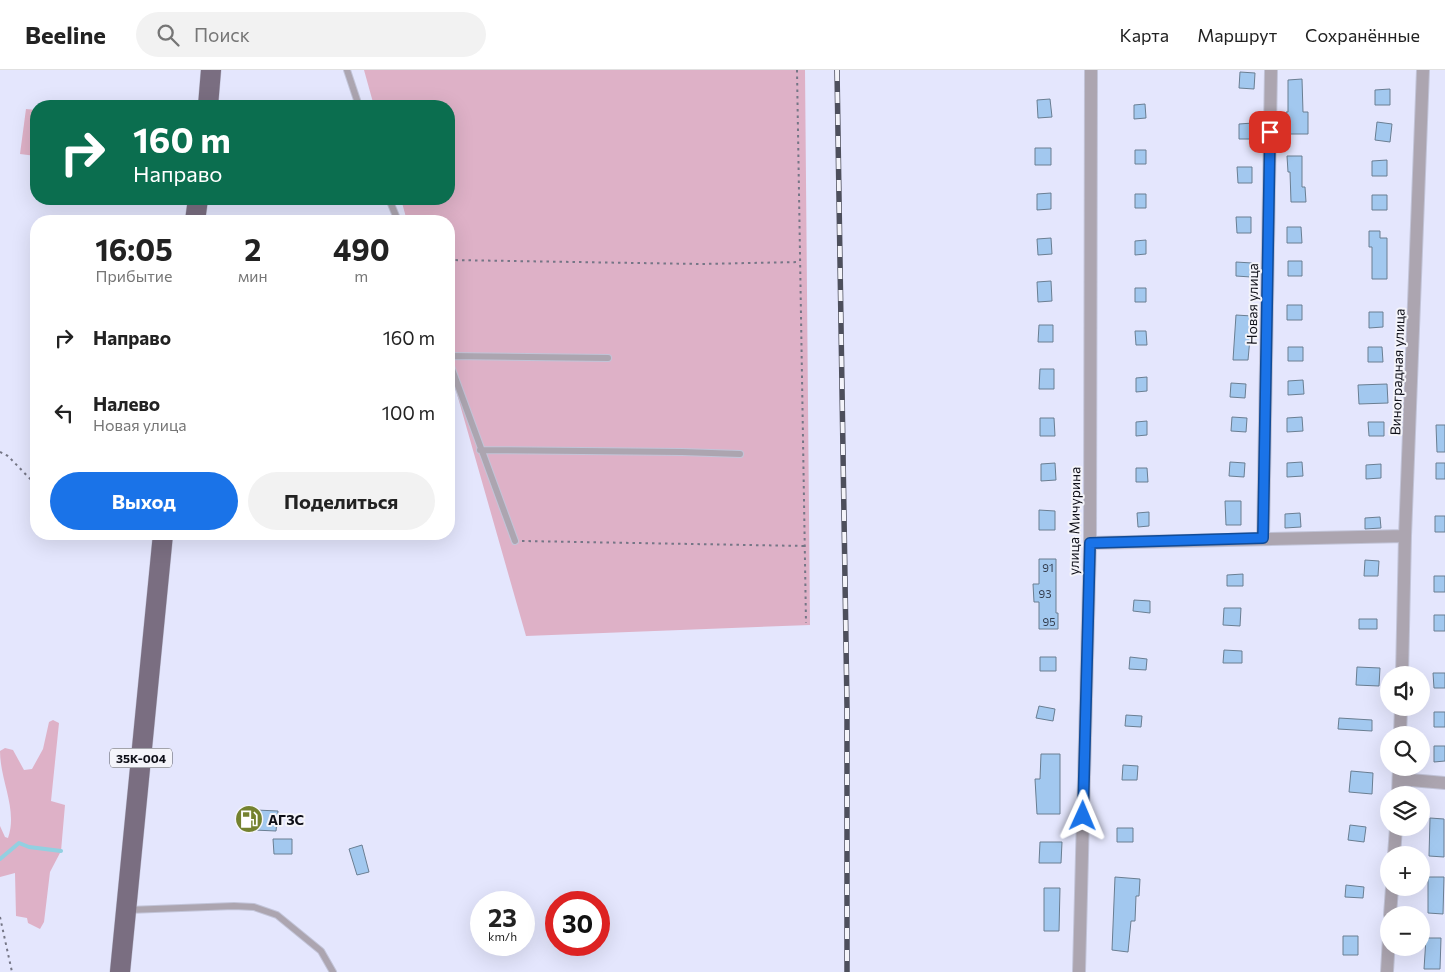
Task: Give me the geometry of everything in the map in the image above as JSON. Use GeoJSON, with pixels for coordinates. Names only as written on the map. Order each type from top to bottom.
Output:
{"type":"FeatureCollection","features":[{"type":"Feature","properties":{"kind":"main road"},"geometry":{"type":"LineString","coordinates":[[208,100],[211,70]]}},
{"type":"Feature","properties":{"kind":"main road","name":"35К-004"},"geometry":{"type":"LineString","coordinates":[[120,972],[162,540]]}},
{"type":"Feature","properties":{"kind":"street","name":"улица Мичурина"},"geometry":{"type":"LineString","coordinates":[[1079,972],[1090,543],[1091,70]]}},
{"type":"Feature","properties":{"kind":"street","name":"Новая улица"},"geometry":{"type":"LineString","coordinates":[[1263,538],[1271,70]]}},
{"type":"Feature","properties":{"kind":"street","name":"Виноградная улица"},"geometry":{"type":"LineString","coordinates":[[1402,666],[1405,536],[1423,70]]}},
{"type":"Feature","properties":{"kind":"street"},"geometry":{"type":"LineString","coordinates":[[1090,543],[1405,536]]}},
{"type":"Feature","properties":{"kind":"street"},"geometry":{"type":"LineString","coordinates":[[1413,776],[1445,783]]}},
{"type":"Feature","properties":{"kind":"street"},"geometry":{"type":"LineString","coordinates":[[1386,972],[1387,956]]}},
{"type":"Feature","properties":{"kind":"lane"},"geometry":{"type":"LineString","coordinates":[[347,70],[357,100]]}},
{"type":"Feature","properties":{"kind":"lane"},"geometry":{"type":"LineString","coordinates":[[455,356],[608,358]]}},
{"type":"Feature","properties":{"kind":"lane"},"geometry":{"type":"LineString","coordinates":[[455,378],[515,541]]}},
{"type":"Feature","properties":{"kind":"lane"},"geometry":{"type":"LineString","coordinates":[[480,450],[740,454]]}},
{"type":"Feature","properties":{"kind":"lane"},"geometry":{"type":"LineString","coordinates":[[125,910],[254,907],[276,915],[321,951],[333,972]]}},
{"type":"Feature","properties":{"kind":"path"},"geometry":{"type":"LineString","coordinates":[[797,70],[806,623]]}},
{"type":"Feature","properties":{"kind":"path"},"geometry":{"type":"LineString","coordinates":[[455,260],[700,264],[800,262]]}},
{"type":"Feature","properties":{"kind":"path"},"geometry":{"type":"LineString","coordinates":[[0,452],[8,456],[30,479]]}},
{"type":"Feature","properties":{"kind":"path"},"geometry":{"type":"LineString","coordinates":[[515,541],[805,546]]}},
{"type":"Feature","properties":{"kind":"path"},"geometry":{"type":"LineString","coordinates":[[0,918],[12,972]]}},
{"type":"Feature","properties":{"kind":"shaded area"},"geometry":{"type":"Polygon","coordinates":[[[364,70],[805,70],[810,625],[526,636],[455,387],[455,215],[405,215],[403,205],[455,205],[455,100],[372,100],[364,70]]]}},
{"type":"Feature","properties":{"kind":"shaded area"},"geometry":{"type":"Polygon","coordinates":[[[26,109],[30,109],[30,155],[20,154],[26,109]]]}},
{"type":"Feature","properties":{"kind":"shaded area"},"geometry":{"type":"Polygon","coordinates":[[[53,720],[59,723],[51,801],[65,805],[61,851],[50,872],[44,922],[40,929],[28,923],[27,918],[16,916],[15,873],[0,877],[0,826],[5,837],[8,838],[11,816],[0,751],[5,748],[13,750],[24,770],[32,769],[43,749],[49,722],[53,720]]]}},
{"type":"Feature","properties":{"kind":"building"},"geometry":{"type":"Polygon","coordinates":[[[1240,72],[1255,73],[1254,89],[1239,88],[1240,72]]]}},
{"type":"Feature","properties":{"kind":"building"},"geometry":{"type":"Polygon","coordinates":[[[1302,79],[1303,112],[1308,112],[1308,134],[1286,134],[1288,80],[1302,79]]]}},
{"type":"Feature","properties":{"kind":"building"},"geometry":{"type":"Polygon","coordinates":[[[1390,89],[1390,105],[1375,105],[1375,90],[1390,89]]]}},
{"type":"Feature","properties":{"kind":"building"},"geometry":{"type":"Polygon","coordinates":[[[1050,99],[1052,117],[1038,118],[1037,100],[1050,99]]]}},
{"type":"Feature","properties":{"kind":"building"},"geometry":{"type":"Polygon","coordinates":[[[1145,104],[1146,118],[1134,119],[1134,105],[1145,104]]]}},
{"type":"Feature","properties":{"kind":"building"},"geometry":{"type":"Polygon","coordinates":[[[1377,122],[1392,124],[1390,142],[1375,140],[1377,122]]]}},
{"type":"Feature","properties":{"kind":"building"},"geometry":{"type":"Polygon","coordinates":[[[1253,123],[1253,139],[1239,139],[1239,124],[1253,123]]]}},
{"type":"Feature","properties":{"kind":"building"},"geometry":{"type":"Polygon","coordinates":[[[1035,148],[1051,148],[1051,165],[1035,165],[1035,148]]]}},
{"type":"Feature","properties":{"kind":"building"},"geometry":{"type":"Polygon","coordinates":[[[1135,150],[1146,150],[1146,164],[1135,164],[1135,150]]]}},
{"type":"Feature","properties":{"kind":"building"},"geometry":{"type":"Polygon","coordinates":[[[1287,156],[1302,156],[1302,187],[1305,187],[1306,202],[1291,202],[1290,172],[1288,172],[1287,156]]]}},
{"type":"Feature","properties":{"kind":"building"},"geometry":{"type":"Polygon","coordinates":[[[1387,160],[1387,176],[1372,176],[1372,161],[1387,160]]]}},
{"type":"Feature","properties":{"kind":"building"},"geometry":{"type":"Polygon","coordinates":[[[1237,167],[1252,167],[1252,183],[1238,183],[1237,167]]]}},
{"type":"Feature","properties":{"kind":"building"},"geometry":{"type":"Polygon","coordinates":[[[1051,193],[1051,209],[1037,210],[1037,194],[1051,193]]]}},
{"type":"Feature","properties":{"kind":"building"},"geometry":{"type":"Polygon","coordinates":[[[1135,194],[1146,194],[1146,208],[1135,208],[1135,194]]]}},
{"type":"Feature","properties":{"kind":"building"},"geometry":{"type":"Polygon","coordinates":[[[1372,195],[1387,195],[1387,210],[1372,210],[1372,195]]]}},
{"type":"Feature","properties":{"kind":"building"},"geometry":{"type":"Polygon","coordinates":[[[1236,217],[1251,217],[1251,233],[1237,233],[1236,217]]]}},
{"type":"Feature","properties":{"kind":"building"},"geometry":{"type":"Polygon","coordinates":[[[1287,227],[1301,227],[1302,243],[1287,243],[1287,227]]]}},
{"type":"Feature","properties":{"kind":"building"},"geometry":{"type":"Polygon","coordinates":[[[1369,231],[1380,231],[1380,238],[1387,238],[1387,279],[1372,279],[1372,247],[1369,247],[1369,231]]]}},
{"type":"Feature","properties":{"kind":"building"},"geometry":{"type":"Polygon","coordinates":[[[1051,238],[1052,254],[1038,255],[1037,239],[1051,238]]]}},
{"type":"Feature","properties":{"kind":"building"},"geometry":{"type":"Polygon","coordinates":[[[1146,240],[1146,254],[1135,255],[1135,241],[1146,240]]]}},
{"type":"Feature","properties":{"kind":"building"},"geometry":{"type":"Polygon","coordinates":[[[1288,261],[1302,261],[1302,276],[1288,276],[1288,261]]]}},
{"type":"Feature","properties":{"kind":"building"},"geometry":{"type":"Polygon","coordinates":[[[1236,262],[1252,263],[1251,277],[1236,276],[1236,262]]]}},
{"type":"Feature","properties":{"kind":"building"},"geometry":{"type":"Polygon","coordinates":[[[1051,281],[1052,301],[1038,302],[1037,282],[1051,281]]]}},
{"type":"Feature","properties":{"kind":"building"},"geometry":{"type":"Polygon","coordinates":[[[1135,288],[1146,288],[1146,302],[1135,302],[1135,288]]]}},
{"type":"Feature","properties":{"kind":"building"},"geometry":{"type":"Polygon","coordinates":[[[1287,305],[1302,305],[1302,320],[1287,320],[1287,305]]]}},
{"type":"Feature","properties":{"kind":"building"},"geometry":{"type":"Polygon","coordinates":[[[1369,312],[1383,312],[1383,327],[1369,328],[1369,312]]]}},
{"type":"Feature","properties":{"kind":"building"},"geometry":{"type":"Polygon","coordinates":[[[1236,315],[1252,316],[1248,360],[1233,360],[1236,315]]]}},
{"type":"Feature","properties":{"kind":"building"},"geometry":{"type":"Polygon","coordinates":[[[1039,325],[1053,325],[1053,342],[1038,342],[1039,325]]]}},
{"type":"Feature","properties":{"kind":"building"},"geometry":{"type":"Polygon","coordinates":[[[1135,331],[1146,331],[1147,345],[1136,345],[1135,331]]]}},
{"type":"Feature","properties":{"kind":"building"},"geometry":{"type":"Polygon","coordinates":[[[1288,347],[1303,347],[1303,361],[1288,361],[1288,347]]]}},
{"type":"Feature","properties":{"kind":"building"},"geometry":{"type":"Polygon","coordinates":[[[1368,347],[1382,347],[1383,362],[1368,362],[1368,347]]]}},
{"type":"Feature","properties":{"kind":"building"},"geometry":{"type":"Polygon","coordinates":[[[1040,369],[1054,369],[1054,389],[1039,389],[1040,369]]]}},
{"type":"Feature","properties":{"kind":"building"},"geometry":{"type":"Polygon","coordinates":[[[1147,377],[1147,391],[1136,392],[1136,378],[1147,377]]]}},
{"type":"Feature","properties":{"kind":"building"},"geometry":{"type":"Polygon","coordinates":[[[1303,380],[1304,394],[1288,395],[1288,381],[1303,380]]]}},
{"type":"Feature","properties":{"kind":"building"},"geometry":{"type":"Polygon","coordinates":[[[1231,383],[1246,384],[1245,398],[1230,397],[1231,383]]]}},
{"type":"Feature","properties":{"kind":"building"},"geometry":{"type":"Polygon","coordinates":[[[1387,384],[1388,403],[1359,404],[1358,385],[1387,384]]]}},
{"type":"Feature","properties":{"kind":"building"},"geometry":{"type":"Polygon","coordinates":[[[1232,417],[1247,418],[1246,432],[1231,431],[1232,417]]]}},
{"type":"Feature","properties":{"kind":"building"},"geometry":{"type":"Polygon","coordinates":[[[1302,417],[1303,431],[1287,432],[1287,418],[1302,417]]]}},
{"type":"Feature","properties":{"kind":"building"},"geometry":{"type":"Polygon","coordinates":[[[1040,418],[1054,418],[1055,436],[1040,436],[1040,418]]]}},
{"type":"Feature","properties":{"kind":"building"},"geometry":{"type":"Polygon","coordinates":[[[1147,421],[1147,435],[1136,436],[1136,422],[1147,421]]]}},
{"type":"Feature","properties":{"kind":"building"},"geometry":{"type":"Polygon","coordinates":[[[1368,422],[1384,422],[1384,436],[1369,436],[1368,422]]]}},
{"type":"Feature","properties":{"kind":"building"},"geometry":{"type":"Polygon","coordinates":[[[1436,425],[1445,425],[1445,452],[1437,452],[1436,425]]]}},
{"type":"Feature","properties":{"kind":"building"},"geometry":{"type":"Polygon","coordinates":[[[1230,462],[1245,463],[1244,477],[1229,476],[1230,462]]]}},
{"type":"Feature","properties":{"kind":"building"},"geometry":{"type":"Polygon","coordinates":[[[1302,462],[1303,476],[1287,477],[1287,463],[1302,462]]]}},
{"type":"Feature","properties":{"kind":"building"},"geometry":{"type":"Polygon","coordinates":[[[1055,463],[1056,480],[1041,481],[1041,464],[1055,463]]]}},
{"type":"Feature","properties":{"kind":"building"},"geometry":{"type":"Polygon","coordinates":[[[1436,463],[1445,463],[1445,479],[1436,479],[1436,463]]]}},
{"type":"Feature","properties":{"kind":"building"},"geometry":{"type":"Polygon","coordinates":[[[1381,464],[1381,478],[1366,479],[1366,465],[1381,464]]]}},
{"type":"Feature","properties":{"kind":"building"},"geometry":{"type":"Polygon","coordinates":[[[1136,468],[1147,468],[1148,482],[1136,482],[1136,468]]]}},
{"type":"Feature","properties":{"kind":"building"},"geometry":{"type":"Polygon","coordinates":[[[1225,501],[1241,501],[1241,525],[1226,525],[1225,501]]]}},
{"type":"Feature","properties":{"kind":"building"},"geometry":{"type":"Polygon","coordinates":[[[1039,510],[1055,511],[1055,530],[1039,530],[1039,510]]]}},
{"type":"Feature","properties":{"kind":"building"},"geometry":{"type":"Polygon","coordinates":[[[1149,512],[1149,526],[1138,527],[1137,513],[1149,512]]]}},
{"type":"Feature","properties":{"kind":"building"},"geometry":{"type":"Polygon","coordinates":[[[1300,513],[1301,527],[1285,528],[1285,514],[1300,513]]]}},
{"type":"Feature","properties":{"kind":"building"},"geometry":{"type":"Polygon","coordinates":[[[1435,516],[1445,516],[1445,532],[1435,532],[1435,516]]]}},
{"type":"Feature","properties":{"kind":"building"},"geometry":{"type":"Polygon","coordinates":[[[1380,517],[1381,528],[1365,529],[1365,518],[1380,517]]]}},
{"type":"Feature","properties":{"kind":"building"},"geometry":{"type":"Polygon","coordinates":[[[1039,559],[1056,559],[1056,613],[1058,613],[1058,629],[1039,629],[1039,602],[1034,602],[1033,584],[1039,584],[1039,559]]]}},
{"type":"Feature","properties":{"kind":"building"},"geometry":{"type":"Polygon","coordinates":[[[1365,560],[1379,561],[1378,576],[1364,576],[1365,560]]]}},
{"type":"Feature","properties":{"kind":"building"},"geometry":{"type":"Polygon","coordinates":[[[1243,574],[1243,586],[1227,586],[1227,575],[1243,574]]]}},
{"type":"Feature","properties":{"kind":"building"},"geometry":{"type":"Polygon","coordinates":[[[1434,576],[1445,576],[1445,592],[1434,592],[1434,576]]]}},
{"type":"Feature","properties":{"kind":"building"},"geometry":{"type":"Polygon","coordinates":[[[1134,600],[1150,601],[1150,613],[1133,611],[1134,600]]]}},
{"type":"Feature","properties":{"kind":"building"},"geometry":{"type":"Polygon","coordinates":[[[1224,608],[1241,608],[1240,626],[1223,625],[1224,608]]]}},
{"type":"Feature","properties":{"kind":"building"},"geometry":{"type":"Polygon","coordinates":[[[1434,615],[1445,615],[1445,631],[1434,631],[1434,615]]]}},
{"type":"Feature","properties":{"kind":"building"},"geometry":{"type":"Polygon","coordinates":[[[1359,619],[1377,619],[1377,629],[1359,629],[1359,619]]]}},
{"type":"Feature","properties":{"kind":"building"},"geometry":{"type":"Polygon","coordinates":[[[1224,650],[1242,651],[1242,663],[1223,663],[1224,650]]]}},
{"type":"Feature","properties":{"kind":"building"},"geometry":{"type":"Polygon","coordinates":[[[1040,657],[1056,657],[1056,671],[1040,671],[1040,657]]]}},
{"type":"Feature","properties":{"kind":"building"},"geometry":{"type":"Polygon","coordinates":[[[1130,657],[1147,659],[1146,670],[1129,669],[1130,657]]]}},
{"type":"Feature","properties":{"kind":"building"},"geometry":{"type":"Polygon","coordinates":[[[1357,667],[1380,668],[1379,686],[1356,685],[1357,667]]]}},
{"type":"Feature","properties":{"kind":"building"},"geometry":{"type":"Polygon","coordinates":[[[1433,673],[1445,673],[1445,688],[1434,688],[1433,673]]]}},
{"type":"Feature","properties":{"kind":"building"},"geometry":{"type":"Polygon","coordinates":[[[1039,706],[1055,709],[1053,721],[1036,718],[1039,706]]]}},
{"type":"Feature","properties":{"kind":"building"},"geometry":{"type":"Polygon","coordinates":[[[1434,712],[1445,712],[1445,727],[1434,727],[1434,712]]]}},
{"type":"Feature","properties":{"kind":"building"},"geometry":{"type":"Polygon","coordinates":[[[1126,715],[1142,716],[1141,727],[1125,726],[1126,715]]]}},
{"type":"Feature","properties":{"kind":"building"},"geometry":{"type":"Polygon","coordinates":[[[1339,718],[1372,720],[1372,731],[1338,729],[1339,718]]]}},
{"type":"Feature","properties":{"kind":"building"},"geometry":{"type":"Polygon","coordinates":[[[1434,746],[1445,746],[1445,761],[1434,762],[1434,746]]]}},
{"type":"Feature","properties":{"kind":"building"},"geometry":{"type":"Polygon","coordinates":[[[1041,754],[1060,754],[1060,814],[1037,814],[1035,779],[1040,779],[1041,754]]]}},
{"type":"Feature","properties":{"kind":"building"},"geometry":{"type":"Polygon","coordinates":[[[1123,765],[1138,766],[1137,780],[1122,780],[1123,765]]]}},
{"type":"Feature","properties":{"kind":"building"},"geometry":{"type":"Polygon","coordinates":[[[1351,771],[1373,773],[1372,794],[1349,792],[1351,771]]]}},
{"type":"Feature","properties":{"kind":"building"},"geometry":{"type":"Polygon","coordinates":[[[256,810],[278,811],[276,831],[254,830],[256,810]]]}},
{"type":"Feature","properties":{"kind":"building"},"geometry":{"type":"Polygon","coordinates":[[[1430,818],[1444,819],[1444,857],[1430,856],[1430,818]]]}},
{"type":"Feature","properties":{"kind":"building"},"geometry":{"type":"Polygon","coordinates":[[[1350,825],[1366,827],[1364,842],[1348,840],[1350,825]]]}},
{"type":"Feature","properties":{"kind":"building"},"geometry":{"type":"Polygon","coordinates":[[[1117,828],[1133,828],[1133,842],[1117,842],[1117,828]]]}},
{"type":"Feature","properties":{"kind":"building"},"geometry":{"type":"Polygon","coordinates":[[[273,839],[292,839],[292,854],[274,854],[273,839]]]}},
{"type":"Feature","properties":{"kind":"building"},"geometry":{"type":"Polygon","coordinates":[[[1040,842],[1062,842],[1061,863],[1039,863],[1040,842]]]}},
{"type":"Feature","properties":{"kind":"building"},"geometry":{"type":"Polygon","coordinates":[[[362,845],[369,872],[357,875],[349,849],[362,845]]]}},
{"type":"Feature","properties":{"kind":"building"},"geometry":{"type":"Polygon","coordinates":[[[1115,877],[1140,879],[1139,896],[1136,896],[1135,921],[1131,921],[1128,952],[1112,950],[1115,877]]]}},
{"type":"Feature","properties":{"kind":"building"},"geometry":{"type":"Polygon","coordinates":[[[1430,877],[1444,877],[1443,914],[1430,913],[1430,906],[1428,906],[1430,877]]]}},
{"type":"Feature","properties":{"kind":"building"},"geometry":{"type":"Polygon","coordinates":[[[1346,885],[1364,887],[1363,898],[1345,897],[1346,885]]]}},
{"type":"Feature","properties":{"kind":"building"},"geometry":{"type":"Polygon","coordinates":[[[1044,888],[1060,888],[1059,931],[1044,931],[1044,888]]]}},
{"type":"Feature","properties":{"kind":"building"},"geometry":{"type":"Polygon","coordinates":[[[1343,936],[1358,936],[1358,955],[1343,955],[1343,936]]]}},
{"type":"Feature","properties":{"kind":"building"},"geometry":{"type":"Polygon","coordinates":[[[1430,938],[1441,938],[1440,969],[1424,969],[1425,956],[1430,956],[1430,938]]]}},
{"type":"Feature","properties":{"kind":"waterway"},"geometry":{"type":"LineString","coordinates":[[0,859],[19,843],[29,847],[61,851]]}},
{"type":"Feature","properties":{"kind":"railway"},"geometry":{"type":"LineString","coordinates":[[837,70],[847,707],[847,972]]}},
{"type":"Feature","properties":{"kind":"place","name":"АГЗС"},"geometry":{"type":"Point","coordinates":[249,819]}},
{"type":"Feature","properties":{"kind":"route"},"geometry":{"type":"LineString","coordinates":[[1083,816],[1090,543],[1263,538],[1270,132]]}}]}
